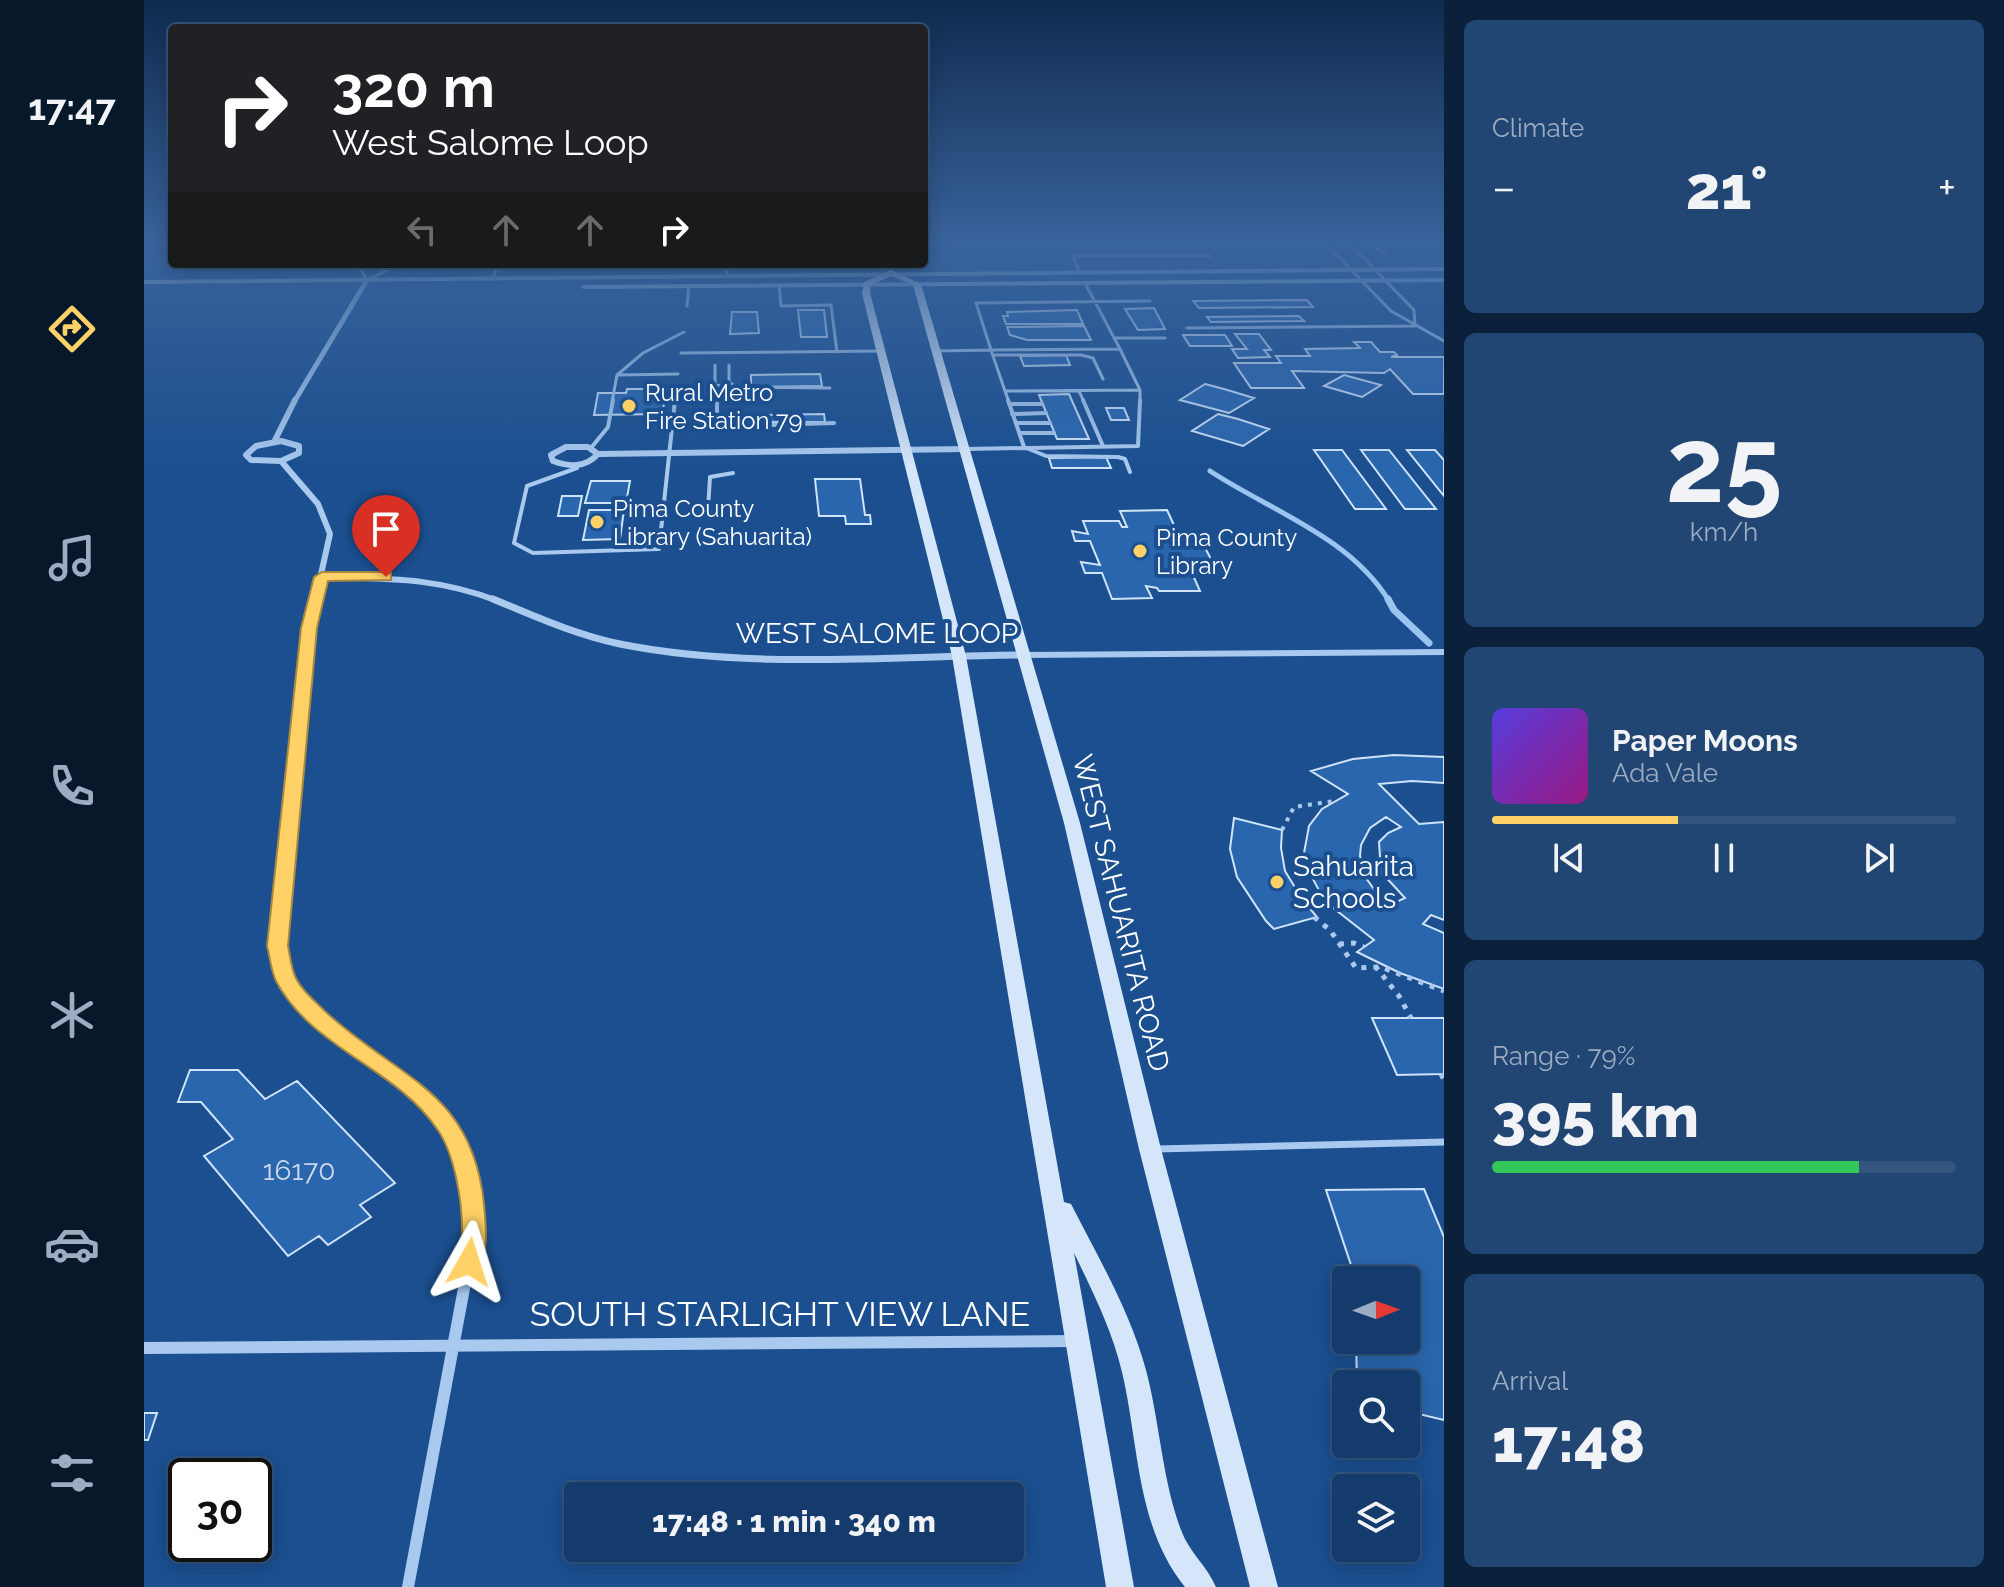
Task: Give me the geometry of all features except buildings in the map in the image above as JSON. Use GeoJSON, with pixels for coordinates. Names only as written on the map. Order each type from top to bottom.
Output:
{"type":"FeatureCollection","features":[{"type":"Feature","properties":{"kind":"main road"},"geometry":{"type":"LineString","coordinates":[[872,318],[959,656],[1018,1008],[1080,1341],[1120,1587]]}},
{"type":"Feature","properties":{"kind":"main road","name":"WEST SAHUARITA ROAD"},"geometry":{"type":"LineString","coordinates":[[927,318],[1072,823],[1150,1149],[1264,1587]]}},
{"type":"Feature","properties":{"kind":"main road"},"geometry":{"type":"LineString","coordinates":[[1054,1191],[1110,1308],[1133,1365],[1170,1541],[1191,1576],[1202,1587]]}},
{"type":"Feature","properties":{"kind":"street"},"geometry":{"type":"LineString","coordinates":[[274,442],[280,426],[345,318]]}},
{"type":"Feature","properties":{"kind":"street"},"geometry":{"type":"LineString","coordinates":[[274,442],[295,443],[301,449],[295,456],[281,461],[257,462],[246,455],[256,446],[274,442]]}},
{"type":"Feature","properties":{"kind":"street"},"geometry":{"type":"LineString","coordinates":[[598,454],[594,461],[575,466],[557,464],[551,455],[573,446],[591,448],[598,454],[966,449]]}},
{"type":"Feature","properties":{"kind":"street"},"geometry":{"type":"LineString","coordinates":[[281,461],[318,504],[330,534],[309,628],[278,946],[285,979],[334,1032],[407,1083],[448,1125],[469,1175],[474,1235],[408,1587]]}},
{"type":"Feature","properties":{"kind":"street","name":"WEST SALOME LOOP"},"geometry":{"type":"LineString","coordinates":[[322,577],[432,581],[466,589],[573,631],[652,650],[763,658],[1024,655]]}},
{"type":"Feature","properties":{"kind":"street","name":"SOUTH STARLIGHT VIEW LANE"},"geometry":{"type":"LineString","coordinates":[[144,1348],[1080,1341]]}},
{"type":"Feature","properties":{"kind":"lane"},"geometry":{"type":"LineString","coordinates":[[833,318],[837,352]]}},
{"type":"Feature","properties":{"kind":"lane"},"geometry":{"type":"LineString","coordinates":[[981,318],[1024,447],[1046,456],[1118,457],[1125,459],[1130,472]]}},
{"type":"Feature","properties":{"kind":"lane"},"geometry":{"type":"LineString","coordinates":[[966,449],[1138,446],[1140,390],[1103,318]]}},
{"type":"Feature","properties":{"kind":"lane"},"geometry":{"type":"LineString","coordinates":[[1402,318],[1444,341]]}},
{"type":"Feature","properties":{"kind":"lane"},"geometry":{"type":"LineString","coordinates":[[1415,318],[1415,326]]}},
{"type":"Feature","properties":{"kind":"lane"},"geometry":{"type":"LineString","coordinates":[[1187,328],[1415,326]]}},
{"type":"Feature","properties":{"kind":"lane"},"geometry":{"type":"LineString","coordinates":[[591,448],[608,427],[617,375],[643,353],[684,332]]}},
{"type":"Feature","properties":{"kind":"lane"},"geometry":{"type":"LineString","coordinates":[[1114,338],[1165,338]]}},
{"type":"Feature","properties":{"kind":"lane"},"geometry":{"type":"LineString","coordinates":[[992,353],[1120,349]]}},
{"type":"Feature","properties":{"kind":"lane"},"geometry":{"type":"LineString","coordinates":[[681,353],[880,351]]}},
{"type":"Feature","properties":{"kind":"lane"},"geometry":{"type":"LineString","coordinates":[[936,351],[1081,355],[1093,358],[1103,379]]}},
{"type":"Feature","properties":{"kind":"lane"},"geometry":{"type":"LineString","coordinates":[[715,365],[717,387],[830,388]]}},
{"type":"Feature","properties":{"kind":"lane"},"geometry":{"type":"LineString","coordinates":[[729,365],[729,382],[746,389]]}},
{"type":"Feature","properties":{"kind":"lane"},"geometry":{"type":"LineString","coordinates":[[617,375],[678,374]]}},
{"type":"Feature","properties":{"kind":"lane"},"geometry":{"type":"LineString","coordinates":[[1005,391],[1140,390]]}},
{"type":"Feature","properties":{"kind":"lane"},"geometry":{"type":"LineString","coordinates":[[1079,391],[1103,446]]}},
{"type":"Feature","properties":{"kind":"lane"},"geometry":{"type":"LineString","coordinates":[[717,399],[717,417],[735,426],[834,423]]}},
{"type":"Feature","properties":{"kind":"lane"},"geometry":{"type":"LineString","coordinates":[[575,466],[577,468],[527,486],[514,543],[533,553],[659,549],[675,400]]}},
{"type":"Feature","properties":{"kind":"lane"},"geometry":{"type":"LineString","coordinates":[[1073,403],[1084,403]]}},
{"type":"Feature","properties":{"kind":"lane"},"geometry":{"type":"LineString","coordinates":[[1009,404],[1042,404]]}},
{"type":"Feature","properties":{"kind":"lane"},"geometry":{"type":"LineString","coordinates":[[1012,414],[1046,413]]}},
{"type":"Feature","properties":{"kind":"lane"},"geometry":{"type":"LineString","coordinates":[[1077,413],[1089,413]]}},
{"type":"Feature","properties":{"kind":"lane"},"geometry":{"type":"LineString","coordinates":[[1016,423],[1050,423]]}},
{"type":"Feature","properties":{"kind":"lane"},"geometry":{"type":"LineString","coordinates":[[1082,423],[1093,423]]}},
{"type":"Feature","properties":{"kind":"lane"},"geometry":{"type":"LineString","coordinates":[[1086,432],[1097,432]]}},
{"type":"Feature","properties":{"kind":"lane"},"geometry":{"type":"LineString","coordinates":[[1019,433],[1054,433]]}},
{"type":"Feature","properties":{"kind":"lane"},"geometry":{"type":"LineString","coordinates":[[733,473],[710,477],[708,509],[716,514],[733,514]]}},
{"type":"Feature","properties":{"kind":"lane","name":"WEST SALOME LOOP"},"geometry":{"type":"LineString","coordinates":[[1024,655],[1444,652]]}},
{"type":"Feature","properties":{"kind":"lane"},"geometry":{"type":"LineString","coordinates":[[1150,1149],[1444,1142]]}},
{"type":"Feature","properties":{"kind":"path"},"geometry":{"type":"LineString","coordinates":[[1282,830],[1294,807],[1334,801]]}},
{"type":"Feature","properties":{"kind":"path"},"geometry":{"type":"LineString","coordinates":[[1314,917],[1330,930],[1356,968],[1375,966],[1444,991]]}},
{"type":"Feature","properties":{"kind":"path"},"geometry":{"type":"LineString","coordinates":[[1339,944],[1354,943],[1364,947]]}},
{"type":"Feature","properties":{"kind":"path"},"geometry":{"type":"LineString","coordinates":[[1375,966],[1399,996],[1411,1018]]}},
{"type":"Feature","properties":{"kind":"waterway"},"geometry":{"type":"LineString","coordinates":[[1210,471],[1331,542],[1373,579],[1389,601]]}},
{"type":"Feature","properties":{"kind":"waterway"},"geometry":{"type":"LineString","coordinates":[[1388,599],[1394,610],[1429,643]]}},
{"type":"Feature","properties":{"kind":"place","name":"Rural Metro Fire Station 79"},"geometry":{"type":"Point","coordinates":[629,406]}},
{"type":"Feature","properties":{"kind":"place","name":"Pima County Library (Sahuarita)"},"geometry":{"type":"Point","coordinates":[597,522]}},
{"type":"Feature","properties":{"kind":"place","name":"Pima County Library"},"geometry":{"type":"Point","coordinates":[1140,551]}},
{"type":"Feature","properties":{"kind":"place","name":"Sahuarita Schools"},"geometry":{"type":"Point","coordinates":[1277,882]}},
{"type":"Feature","properties":{"kind":"route"},"geometry":{"type":"LineString","coordinates":[[386,577],[322,577],[309,628],[278,946],[285,979],[306,1005],[334,1032],[407,1083],[448,1125],[469,1175],[474,1235],[469,1262]]}}]}
